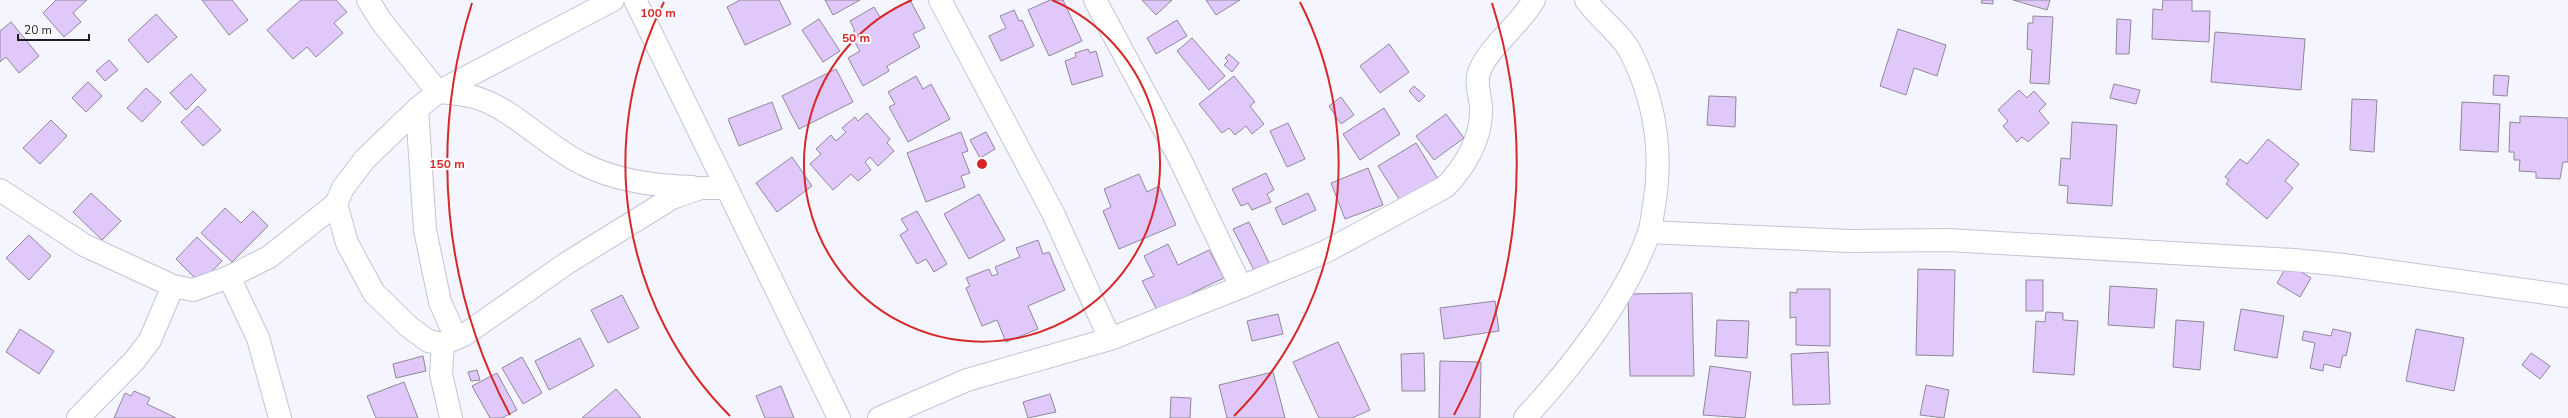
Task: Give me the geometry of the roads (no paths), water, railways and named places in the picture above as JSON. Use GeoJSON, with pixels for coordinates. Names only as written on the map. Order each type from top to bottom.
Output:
{"type":"FeatureCollection","features":[{"type":"Feature","properties":{"kind":"street"},"geometry":{"type":"LineString","coordinates":[[368,0],[381,21],[438,92],[474,97],[503,112],[583,164],[634,181],[660,186],[727,188]]}},
{"type":"Feature","properties":{"kind":"street"},"geometry":{"type":"LineString","coordinates":[[0,190],[84,246],[173,286],[193,290],[229,277],[269,257],[336,204],[343,188],[365,159],[417,109],[438,92],[613,0]]}},
{"type":"Feature","properties":{"kind":"street"},"geometry":{"type":"LineString","coordinates":[[635,0],[839,418]]}},
{"type":"Feature","properties":{"kind":"street"},"geometry":{"type":"LineString","coordinates":[[940,0],[1053,213],[1110,339]]}},
{"type":"Feature","properties":{"kind":"street"},"geometry":{"type":"LineString","coordinates":[[1095,0],[1178,155],[1241,288]]}},
{"type":"Feature","properties":{"kind":"street"},"geometry":{"type":"LineString","coordinates":[[878,418],[967,380],[1110,339],[1241,288],[1325,252],[1445,187],[1460,172],[1479,129],[1481,109],[1478,74],[1486,58],[1514,27],[1534,0]]}},
{"type":"Feature","properties":{"kind":"street"},"geometry":{"type":"LineString","coordinates":[[1525,418],[1591,337],[1613,305],[1649,232],[1658,184],[1657,130],[1645,86],[1630,51],[1586,0]]}},
{"type":"Feature","properties":{"kind":"street"},"geometry":{"type":"LineString","coordinates":[[417,109],[425,230],[449,341],[441,374],[451,418]]}},
{"type":"Feature","properties":{"kind":"street"},"geometry":{"type":"LineString","coordinates":[[336,204],[347,243],[374,293],[408,326],[428,341],[449,341],[464,335],[634,221],[672,198],[701,188]]}},
{"type":"Feature","properties":{"kind":"street"},"geometry":{"type":"LineString","coordinates":[[1649,232],[1849,241],[1948,240],[2294,260],[2344,265],[2568,296]]}},
{"type":"Feature","properties":{"kind":"street"},"geometry":{"type":"LineString","coordinates":[[229,277],[258,338],[280,418]]}},
{"type":"Feature","properties":{"kind":"street"},"geometry":{"type":"LineString","coordinates":[[78,418],[134,360],[150,340],[173,286]]}}]}
